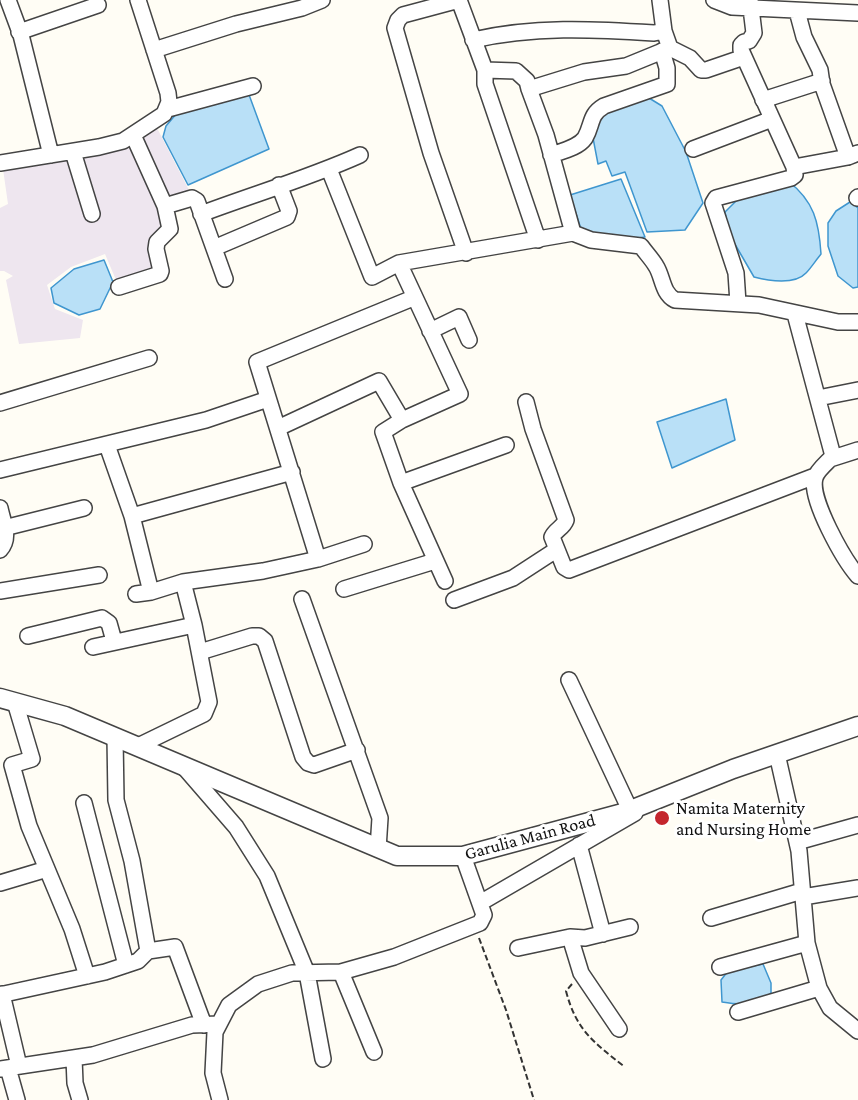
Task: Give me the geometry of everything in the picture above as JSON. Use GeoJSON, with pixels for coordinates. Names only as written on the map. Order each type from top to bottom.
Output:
{"type":"FeatureCollection","features":[{"type":"Feature","properties":{"kind":"street"},"geometry":{"type":"LineString","coordinates":[[8,0],[20,32],[51,155]]}},
{"type":"Feature","properties":{"kind":"street"},"geometry":{"type":"LineString","coordinates":[[138,0],[168,93],[168,109]]}},
{"type":"Feature","properties":{"kind":"street"},"geometry":{"type":"LineString","coordinates":[[154,50],[236,24],[302,8],[322,0]]}},
{"type":"Feature","properties":{"kind":"street"},"geometry":{"type":"LineString","coordinates":[[466,253],[431,153],[395,28],[403,15],[459,0],[485,70],[484,84],[538,240]]}},
{"type":"Feature","properties":{"kind":"street"},"geometry":{"type":"LineString","coordinates":[[551,155],[574,147],[584,139],[596,111],[604,106],[667,84],[666,50],[660,0]]}},
{"type":"Feature","properties":{"kind":"street"},"geometry":{"type":"LineString","coordinates":[[714,0],[732,7],[750,4],[858,13]]}},
{"type":"Feature","properties":{"kind":"street"},"geometry":{"type":"LineString","coordinates":[[857,0],[858,8]]}},
{"type":"Feature","properties":{"kind":"street"},"geometry":{"type":"LineString","coordinates":[[738,303],[735,273],[714,203],[716,198],[795,175],[794,166],[744,57],[741,45],[749,41],[754,33],[750,4]]}},
{"type":"Feature","properties":{"kind":"street"},"geometry":{"type":"LineString","coordinates":[[20,32],[98,5]]}},
{"type":"Feature","properties":{"kind":"street"},"geometry":{"type":"LineString","coordinates":[[787,7],[820,70],[822,81],[853,155],[794,166]]}},
{"type":"Feature","properties":{"kind":"street"},"geometry":{"type":"LineString","coordinates":[[473,40],[504,32],[530,30],[590,28],[654,33],[664,31]]}},
{"type":"Feature","properties":{"kind":"street"},"geometry":{"type":"LineString","coordinates":[[530,89],[584,72],[626,66],[666,50],[690,58],[701,70],[744,57]]}},
{"type":"Feature","properties":{"kind":"street"},"geometry":{"type":"LineString","coordinates":[[485,70],[516,70],[527,81],[573,233]]}},
{"type":"Feature","properties":{"kind":"street"},"geometry":{"type":"LineString","coordinates":[[763,100],[822,81]]}},
{"type":"Feature","properties":{"kind":"street"},"geometry":{"type":"LineString","coordinates":[[0,163],[73,152],[123,141],[168,109],[252,86]]}},
{"type":"Feature","properties":{"kind":"street"},"geometry":{"type":"LineString","coordinates":[[693,149],[772,119]]}},
{"type":"Feature","properties":{"kind":"street"},"geometry":{"type":"LineString","coordinates":[[119,287],[160,274],[157,242],[170,230],[165,206],[133,135]]}},
{"type":"Feature","properties":{"kind":"street"},"geometry":{"type":"LineString","coordinates":[[73,152],[92,214]]}},
{"type":"Feature","properties":{"kind":"street"},"geometry":{"type":"LineString","coordinates":[[201,214],[329,169],[360,155]]}},
{"type":"Feature","properties":{"kind":"street"},"geometry":{"type":"LineString","coordinates":[[329,169],[372,278],[399,263],[573,233],[591,240],[641,246],[655,264],[666,292],[675,300],[759,305],[838,322],[858,322]]}},
{"type":"Feature","properties":{"kind":"street"},"geometry":{"type":"LineString","coordinates":[[214,248],[287,217],[289,212],[279,185]]}},
{"type":"Feature","properties":{"kind":"street"},"geometry":{"type":"LineString","coordinates":[[165,206],[195,198],[225,279]]}},
{"type":"Feature","properties":{"kind":"street"},"geometry":{"type":"LineString","coordinates":[[399,263],[413,298],[460,394],[402,420],[383,432],[401,483],[445,581]]}},
{"type":"Feature","properties":{"kind":"street"},"geometry":{"type":"LineString","coordinates":[[318,560],[257,362],[413,298]]}},
{"type":"Feature","properties":{"kind":"street"},"geometry":{"type":"LineString","coordinates":[[526,402],[549,478],[566,520],[552,537],[564,567],[569,570],[575,569],[626,547],[815,476],[833,456],[795,314]]}},
{"type":"Feature","properties":{"kind":"street"},"geometry":{"type":"LineString","coordinates":[[430,331],[459,317],[469,340]]}},
{"type":"Feature","properties":{"kind":"street"},"geometry":{"type":"LineString","coordinates":[[0,403],[149,358]]}},
{"type":"Feature","properties":{"kind":"street"},"geometry":{"type":"LineString","coordinates":[[278,428],[380,381],[402,420]]}},
{"type":"Feature","properties":{"kind":"street"},"geometry":{"type":"LineString","coordinates":[[818,398],[858,390]]}},
{"type":"Feature","properties":{"kind":"street"},"geometry":{"type":"LineString","coordinates":[[0,470],[206,420],[268,399]]}},
{"type":"Feature","properties":{"kind":"street"},"geometry":{"type":"LineString","coordinates":[[107,445],[132,516],[143,593],[183,582],[263,571],[318,560],[364,544]]}},
{"type":"Feature","properties":{"kind":"street"},"geometry":{"type":"LineString","coordinates":[[401,483],[506,445]]}},
{"type":"Feature","properties":{"kind":"street"},"geometry":{"type":"LineString","coordinates":[[830,459],[858,450]]}},
{"type":"Feature","properties":{"kind":"street"},"geometry":{"type":"LineString","coordinates":[[132,516],[292,472]]}},
{"type":"Feature","properties":{"kind":"street"},"geometry":{"type":"LineString","coordinates":[[815,476],[814,489],[835,543],[858,576]]}},
{"type":"Feature","properties":{"kind":"street"},"geometry":{"type":"LineString","coordinates":[[0,550],[6,541],[2,521],[84,508]]}},
{"type":"Feature","properties":{"kind":"street"},"geometry":{"type":"LineString","coordinates":[[454,600],[513,578],[556,550]]}},
{"type":"Feature","properties":{"kind":"street"},"geometry":{"type":"LineString","coordinates":[[344,589],[435,561]]}},
{"type":"Feature","properties":{"kind":"street"},"geometry":{"type":"LineString","coordinates":[[0,591],[99,575]]}},
{"type":"Feature","properties":{"kind":"street"},"geometry":{"type":"LineString","coordinates":[[138,747],[204,714],[209,702],[183,582]]}},
{"type":"Feature","properties":{"kind":"street"},"geometry":{"type":"LineString","coordinates":[[302,599],[380,818],[378,849]]}},
{"type":"Feature","properties":{"kind":"street"},"geometry":{"type":"LineString","coordinates":[[28,636],[102,618],[109,623],[114,641]]}},
{"type":"Feature","properties":{"kind":"street"},"geometry":{"type":"LineString","coordinates":[[93,647],[194,625]]}},
{"type":"Feature","properties":{"kind":"street"},"geometry":{"type":"LineString","coordinates":[[200,652],[252,636],[260,636],[265,641],[303,757],[308,763],[314,765],[357,750]]}},
{"type":"Feature","properties":{"kind":"street"},"geometry":{"type":"LineString","coordinates":[[480,903],[633,815],[636,807],[569,680]]}},
{"type":"Feature","properties":{"kind":"street"},"geometry":{"type":"LineString","coordinates":[[8,700],[32,759],[12,765],[29,826],[72,929],[87,976]]}},
{"type":"Feature","properties":{"kind":"street","name":"Garulia Main Road"},"geometry":{"type":"LineString","coordinates":[[8,700],[65,716],[115,736],[397,856],[463,856],[636,807],[858,726]]}},
{"type":"Feature","properties":{"kind":"street"},"geometry":{"type":"LineString","coordinates":[[115,736],[116,800],[132,861],[148,951]]}},
{"type":"Feature","properties":{"kind":"street"},"geometry":{"type":"LineString","coordinates":[[777,754],[797,842],[807,943],[819,988],[830,1008],[858,1031]]}},
{"type":"Feature","properties":{"kind":"street"},"geometry":{"type":"LineString","coordinates":[[184,766],[236,827],[255,856],[275,895],[308,973],[323,1059]]}},
{"type":"Feature","properties":{"kind":"street"},"geometry":{"type":"LineString","coordinates":[[84,802],[126,965]]}},
{"type":"Feature","properties":{"kind":"street"},"geometry":{"type":"LineString","coordinates":[[797,842],[858,825]]}},
{"type":"Feature","properties":{"kind":"street"},"geometry":{"type":"LineString","coordinates":[[579,845],[603,934]]}},
{"type":"Feature","properties":{"kind":"street"},"geometry":{"type":"LineString","coordinates":[[9,1068],[93,1055],[192,1025],[212,1025],[229,1005],[258,984],[292,973],[341,972],[394,957],[475,926],[484,915],[463,856]]}},
{"type":"Feature","properties":{"kind":"street"},"geometry":{"type":"LineString","coordinates":[[0,883],[47,869]]}},
{"type":"Feature","properties":{"kind":"street"},"geometry":{"type":"LineString","coordinates":[[711,918],[803,894],[858,888]]}},
{"type":"Feature","properties":{"kind":"street"},"geometry":{"type":"LineString","coordinates":[[518,948],[570,937],[585,938],[630,927]]}},
{"type":"Feature","properties":{"kind":"street"},"geometry":{"type":"LineString","coordinates":[[570,937],[580,973],[619,1029]]}},
{"type":"Feature","properties":{"kind":"street"},"geometry":{"type":"LineString","coordinates":[[720,968],[807,943]]}},
{"type":"Feature","properties":{"kind":"street"},"geometry":{"type":"LineString","coordinates":[[17,1100],[9,1068],[1,994],[87,976],[138,961],[148,951],[175,947],[215,1032],[213,1073],[220,1100]]}},
{"type":"Feature","properties":{"kind":"street"},"geometry":{"type":"LineString","coordinates":[[341,972],[375,1052]]}},
{"type":"Feature","properties":{"kind":"street"},"geometry":{"type":"LineString","coordinates":[[738,1012],[819,988]]}},
{"type":"Feature","properties":{"kind":"street"},"geometry":{"type":"LineString","coordinates":[[74,1058],[75,1083],[80,1100]]}},
{"type":"Feature","properties":{"kind":"path"},"geometry":{"type":"LineString","coordinates":[[475,926],[506,1010],[534,1100]]}},
{"type":"Feature","properties":{"kind":"path"},"geometry":{"type":"LineString","coordinates":[[580,973],[566,991],[571,1010],[587,1036],[625,1067]]}},
{"type":"Feature","properties":{"kind":"shaded area"},"geometry":{"type":"Polygon","coordinates":[[[156,126],[191,194],[164,208],[168,229],[151,239],[160,273],[116,280],[105,254],[71,267],[47,285],[55,309],[83,320],[80,338],[19,344],[6,280],[13,276],[0,271],[0,208],[8,204],[3,169],[156,126]]]}},
{"type":"Feature","properties":{"kind":"water"},"geometry":{"type":"Polygon","coordinates":[[[248,92],[269,149],[188,185],[163,137],[166,126],[177,113],[248,92]]]}},
{"type":"Feature","properties":{"kind":"water"},"geometry":{"type":"Polygon","coordinates":[[[649,98],[662,106],[686,152],[703,203],[685,230],[647,232],[625,172],[612,176],[606,161],[598,164],[593,138],[602,111],[649,98]]]}},
{"type":"Feature","properties":{"kind":"water"},"geometry":{"type":"Polygon","coordinates":[[[621,179],[645,237],[616,241],[581,229],[570,195],[621,179]]]}},
{"type":"Feature","properties":{"kind":"water"},"geometry":{"type":"Polygon","coordinates":[[[788,181],[804,196],[814,213],[821,254],[801,277],[789,281],[774,281],[754,277],[729,234],[725,212],[738,199],[788,181]]]}},
{"type":"Feature","properties":{"kind":"water"},"geometry":{"type":"Polygon","coordinates":[[[850,202],[858,208],[858,287],[853,288],[838,276],[828,246],[828,223],[836,211],[850,202]]]}},
{"type":"Feature","properties":{"kind":"water"},"geometry":{"type":"Polygon","coordinates":[[[104,260],[113,282],[100,309],[79,315],[54,303],[51,288],[74,269],[104,260]]]}},
{"type":"Feature","properties":{"kind":"water"},"geometry":{"type":"Polygon","coordinates":[[[726,399],[735,440],[672,468],[657,422],[726,399]]]}},
{"type":"Feature","properties":{"kind":"water"},"geometry":{"type":"Polygon","coordinates":[[[763,964],[771,983],[771,993],[748,1004],[722,1002],[721,980],[728,971],[763,964]]]}},
{"type":"Feature","properties":{"kind":"place","name":"Namita Maternity and Nursing Home"},"geometry":{"type":"Point","coordinates":[662,818]}}]}
